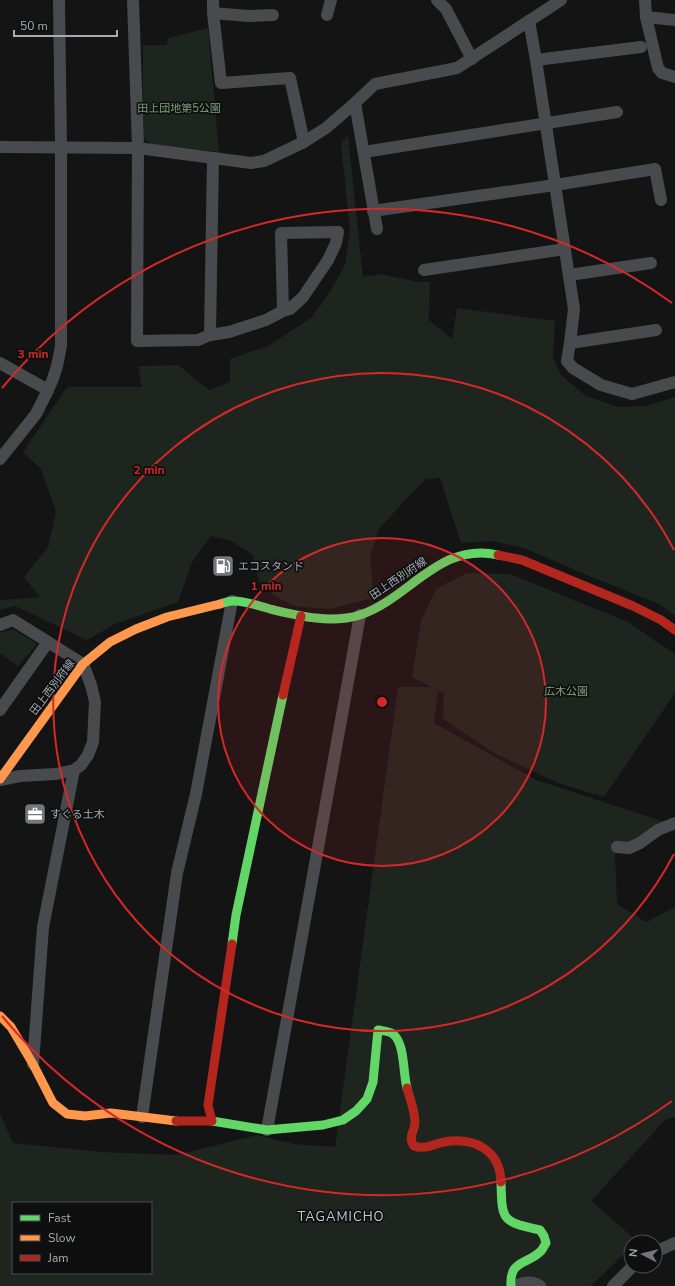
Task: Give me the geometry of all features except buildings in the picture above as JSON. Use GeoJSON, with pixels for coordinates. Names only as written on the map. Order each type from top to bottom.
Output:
{"type":"FeatureCollection","features":[{"type":"Feature","properties":{"kind":"street"},"geometry":{"type":"LineString","coordinates":[[0,459],[36,414],[55,375],[61,345],[62,148],[59,0]]}},
{"type":"Feature","properties":{"kind":"street"},"geometry":{"type":"LineString","coordinates":[[133,0],[138,148],[137,341],[198,340],[210,335],[229,332],[266,320],[290,309],[304,297],[328,260],[336,243],[338,232],[281,233],[283,311]]}},
{"type":"Feature","properties":{"kind":"street"},"geometry":{"type":"LineString","coordinates":[[214,0],[213,13],[221,83],[290,78],[304,142]]}},
{"type":"Feature","properties":{"kind":"street"},"geometry":{"type":"LineString","coordinates":[[327,15],[331,0]]}},
{"type":"Feature","properties":{"kind":"street"},"geometry":{"type":"LineString","coordinates":[[437,0],[446,9],[472,59]]}},
{"type":"Feature","properties":{"kind":"street"},"geometry":{"type":"LineString","coordinates":[[0,147],[138,148],[251,162],[264,161],[281,155],[326,128],[375,84],[457,68],[561,0]]}},
{"type":"Feature","properties":{"kind":"street"},"geometry":{"type":"LineString","coordinates":[[645,0],[646,17],[658,68],[662,73],[675,77]]}},
{"type":"Feature","properties":{"kind":"street"},"geometry":{"type":"LineString","coordinates":[[213,13],[248,16],[273,15]]}},
{"type":"Feature","properties":{"kind":"street"},"geometry":{"type":"LineString","coordinates":[[646,17],[675,20]]}},
{"type":"Feature","properties":{"kind":"street"},"geometry":{"type":"LineString","coordinates":[[529,21],[574,309],[567,361],[573,368],[601,385],[632,394],[675,382]]}},
{"type":"Feature","properties":{"kind":"street"},"geometry":{"type":"LineString","coordinates":[[536,60],[641,47]]}},
{"type":"Feature","properties":{"kind":"street"},"geometry":{"type":"LineString","coordinates":[[355,103],[376,230]]}},
{"type":"Feature","properties":{"kind":"street"},"geometry":{"type":"LineString","coordinates":[[364,152],[617,112]]}},
{"type":"Feature","properties":{"kind":"street"},"geometry":{"type":"LineString","coordinates":[[210,335],[213,158]]}},
{"type":"Feature","properties":{"kind":"street"},"geometry":{"type":"LineString","coordinates":[[373,211],[655,169],[661,200]]}},
{"type":"Feature","properties":{"kind":"street"},"geometry":{"type":"LineString","coordinates":[[424,270],[565,249]]}},
{"type":"Feature","properties":{"kind":"street"},"geometry":{"type":"LineString","coordinates":[[569,275],[651,263]]}},
{"type":"Feature","properties":{"kind":"street"},"geometry":{"type":"LineString","coordinates":[[570,343],[656,330]]}},
{"type":"Feature","properties":{"kind":"street"},"geometry":{"type":"LineString","coordinates":[[0,363],[48,390]]}},
{"type":"Feature","properties":{"kind":"street","name":"田上西別府線"},"geometry":{"type":"LineString","coordinates":[[0,780],[84,664],[110,642],[136,629],[167,617],[232,600],[302,616],[333,619],[360,615],[384,604],[420,577],[445,561],[468,554],[492,553],[522,560],[612,597],[661,620],[675,630]]}},
{"type":"Feature","properties":{"kind":"street"},"geometry":{"type":"LineString","coordinates":[[142,1117],[177,873],[196,794],[232,600]]}},
{"type":"Feature","properties":{"kind":"street"},"geometry":{"type":"LineString","coordinates":[[267,1130],[360,615]]}},
{"type":"Feature","properties":{"kind":"street"},"geometry":{"type":"LineString","coordinates":[[212,1121],[208,1105],[236,915],[297,630],[302,616]]}},
{"type":"Feature","properties":{"kind":"street"},"geometry":{"type":"LineString","coordinates":[[0,625],[13,620],[84,664],[95,702],[93,742],[88,755],[81,765],[74,770],[56,774],[20,776],[0,780]]}},
{"type":"Feature","properties":{"kind":"street"},"geometry":{"type":"LineString","coordinates":[[0,710],[48,642]]}},
{"type":"Feature","properties":{"kind":"street"},"geometry":{"type":"LineString","coordinates":[[33,1064],[43,927],[74,770]]}},
{"type":"Feature","properties":{"kind":"street"},"geometry":{"type":"LineString","coordinates":[[617,847],[629,848],[640,843],[658,830],[675,823]]}},
{"type":"Feature","properties":{"kind":"street"},"geometry":{"type":"LineString","coordinates":[[0,1016],[11,1027],[33,1064],[52,1103],[68,1114],[85,1116],[111,1113],[176,1121],[212,1121],[267,1130],[323,1125],[343,1120],[356,1111],[367,1099],[373,1082],[378,1030],[389,1031],[395,1036],[398,1042],[405,1081],[412,1106],[415,1124],[410,1140],[411,1144],[415,1147],[425,1148],[441,1142],[449,1142],[475,1144],[486,1149],[495,1158],[500,1168],[502,1178],[502,1212],[505,1219],[511,1224],[540,1230],[544,1236],[546,1244],[541,1251],[516,1264],[510,1278],[511,1286]]}},
{"type":"Feature","properties":{"kind":"street"},"geometry":{"type":"LineString","coordinates":[[663,1248],[675,1243]]}},
{"type":"Feature","properties":{"kind":"street"},"geometry":{"type":"LineString","coordinates":[[613,1286],[625,1274]]}},
{"type":"Feature","properties":{"kind":"street"},"geometry":{"type":"LineString","coordinates":[[514,1286],[523,1282],[534,1282],[540,1286]]}},
{"type":"Feature","properties":{"kind":"green space","name":"田上団地第5公園"},"geometry":{"type":"Polygon","coordinates":[[[208,28],[219,152],[151,144],[143,137],[143,45],[167,45],[168,38],[208,28]]]}},
{"type":"Feature","properties":{"kind":"green space"},"geometry":{"type":"Polygon","coordinates":[[[348,136],[363,277],[381,274],[418,282],[430,282],[429,320],[452,339],[457,308],[555,321],[553,357],[561,375],[586,396],[618,407],[647,406],[675,397],[675,616],[661,605],[524,548],[492,541],[461,543],[440,478],[426,479],[379,529],[370,556],[373,589],[372,598],[330,609],[294,606],[273,595],[259,581],[253,555],[231,541],[211,536],[192,562],[178,602],[115,624],[87,640],[15,606],[0,610],[0,600],[40,597],[24,577],[48,547],[56,512],[41,469],[23,452],[67,387],[142,387],[138,366],[178,365],[209,390],[230,382],[230,359],[268,346],[311,318],[331,290],[345,265],[350,232],[341,143],[348,136]]]}},
{"type":"Feature","properties":{"kind":"green space","name":"広木公園"},"geometry":{"type":"Polygon","coordinates":[[[467,573],[510,574],[628,622],[675,654],[675,693],[604,797],[558,783],[494,753],[443,719],[444,694],[438,690],[434,723],[536,780],[671,824],[615,853],[617,904],[646,922],[675,907],[675,1117],[665,1120],[591,1201],[629,1234],[623,1234],[623,1255],[591,1286],[0,1286],[0,1113],[13,1143],[102,1152],[177,1155],[257,1135],[294,1144],[335,1147],[398,687],[431,687],[412,677],[421,621],[436,589],[467,573]]]}},
{"type":"Feature","properties":{"kind":"green space"},"geometry":{"type":"Polygon","coordinates":[[[13,629],[37,644],[18,666],[0,653],[0,633],[13,629]]]}},
{"type":"Feature","properties":{"kind":"traffic: fast"},"geometry":{"type":"LineString","coordinates":[[220,604],[230,601],[241,601],[281,612],[315,618],[349,618],[378,607],[426,574],[459,556],[477,553],[498,555]]}},
{"type":"Feature","properties":{"kind":"traffic: fast"},"geometry":{"type":"LineString","coordinates":[[232,944],[236,915],[283,695]]}},
{"type":"Feature","properties":{"kind":"traffic: fast"},"geometry":{"type":"LineString","coordinates":[[212,1121],[267,1130],[323,1125],[343,1120],[356,1111],[367,1099],[373,1082],[378,1030],[391,1033],[397,1038],[402,1051],[407,1088]]}},
{"type":"Feature","properties":{"kind":"traffic: fast"},"geometry":{"type":"LineString","coordinates":[[501,1182],[503,1212],[506,1217],[518,1224],[540,1230],[546,1243],[542,1250],[536,1255],[516,1267],[511,1278],[511,1286]]}},
{"type":"Feature","properties":{"kind":"traffic: slow"},"geometry":{"type":"LineString","coordinates":[[0,779],[83,664],[110,642],[136,629],[167,617],[220,604]]}},
{"type":"Feature","properties":{"kind":"traffic: slow"},"geometry":{"type":"LineString","coordinates":[[0,1016],[11,1027],[33,1064],[53,1103],[67,1114],[85,1116],[111,1113],[176,1121]]}},
{"type":"Feature","properties":{"kind":"traffic: jam"},"geometry":{"type":"LineString","coordinates":[[498,555],[522,560],[633,606],[661,620],[675,630]]}},
{"type":"Feature","properties":{"kind":"traffic: jam"},"geometry":{"type":"LineString","coordinates":[[283,695],[301,616]]}},
{"type":"Feature","properties":{"kind":"traffic: jam"},"geometry":{"type":"LineString","coordinates":[[176,1121],[212,1121],[208,1105],[232,944]]}},
{"type":"Feature","properties":{"kind":"traffic: jam"},"geometry":{"type":"LineString","coordinates":[[407,1088],[415,1118],[415,1125],[411,1137],[414,1146],[425,1147],[455,1141],[475,1144],[483,1148],[496,1161],[501,1182]]}},
{"type":"Feature","properties":{"kind":"place","name":"エコスタンド"},"geometry":{"type":"Point","coordinates":[223,566]}},
{"type":"Feature","properties":{"kind":"place","name":"すぐる土木"},"geometry":{"type":"Point","coordinates":[35,814]}},
{"type":"Feature","properties":{"kind":"district","name":"TAGAMICHO"},"geometry":{"type":"Point","coordinates":[341,1216]}}]}
